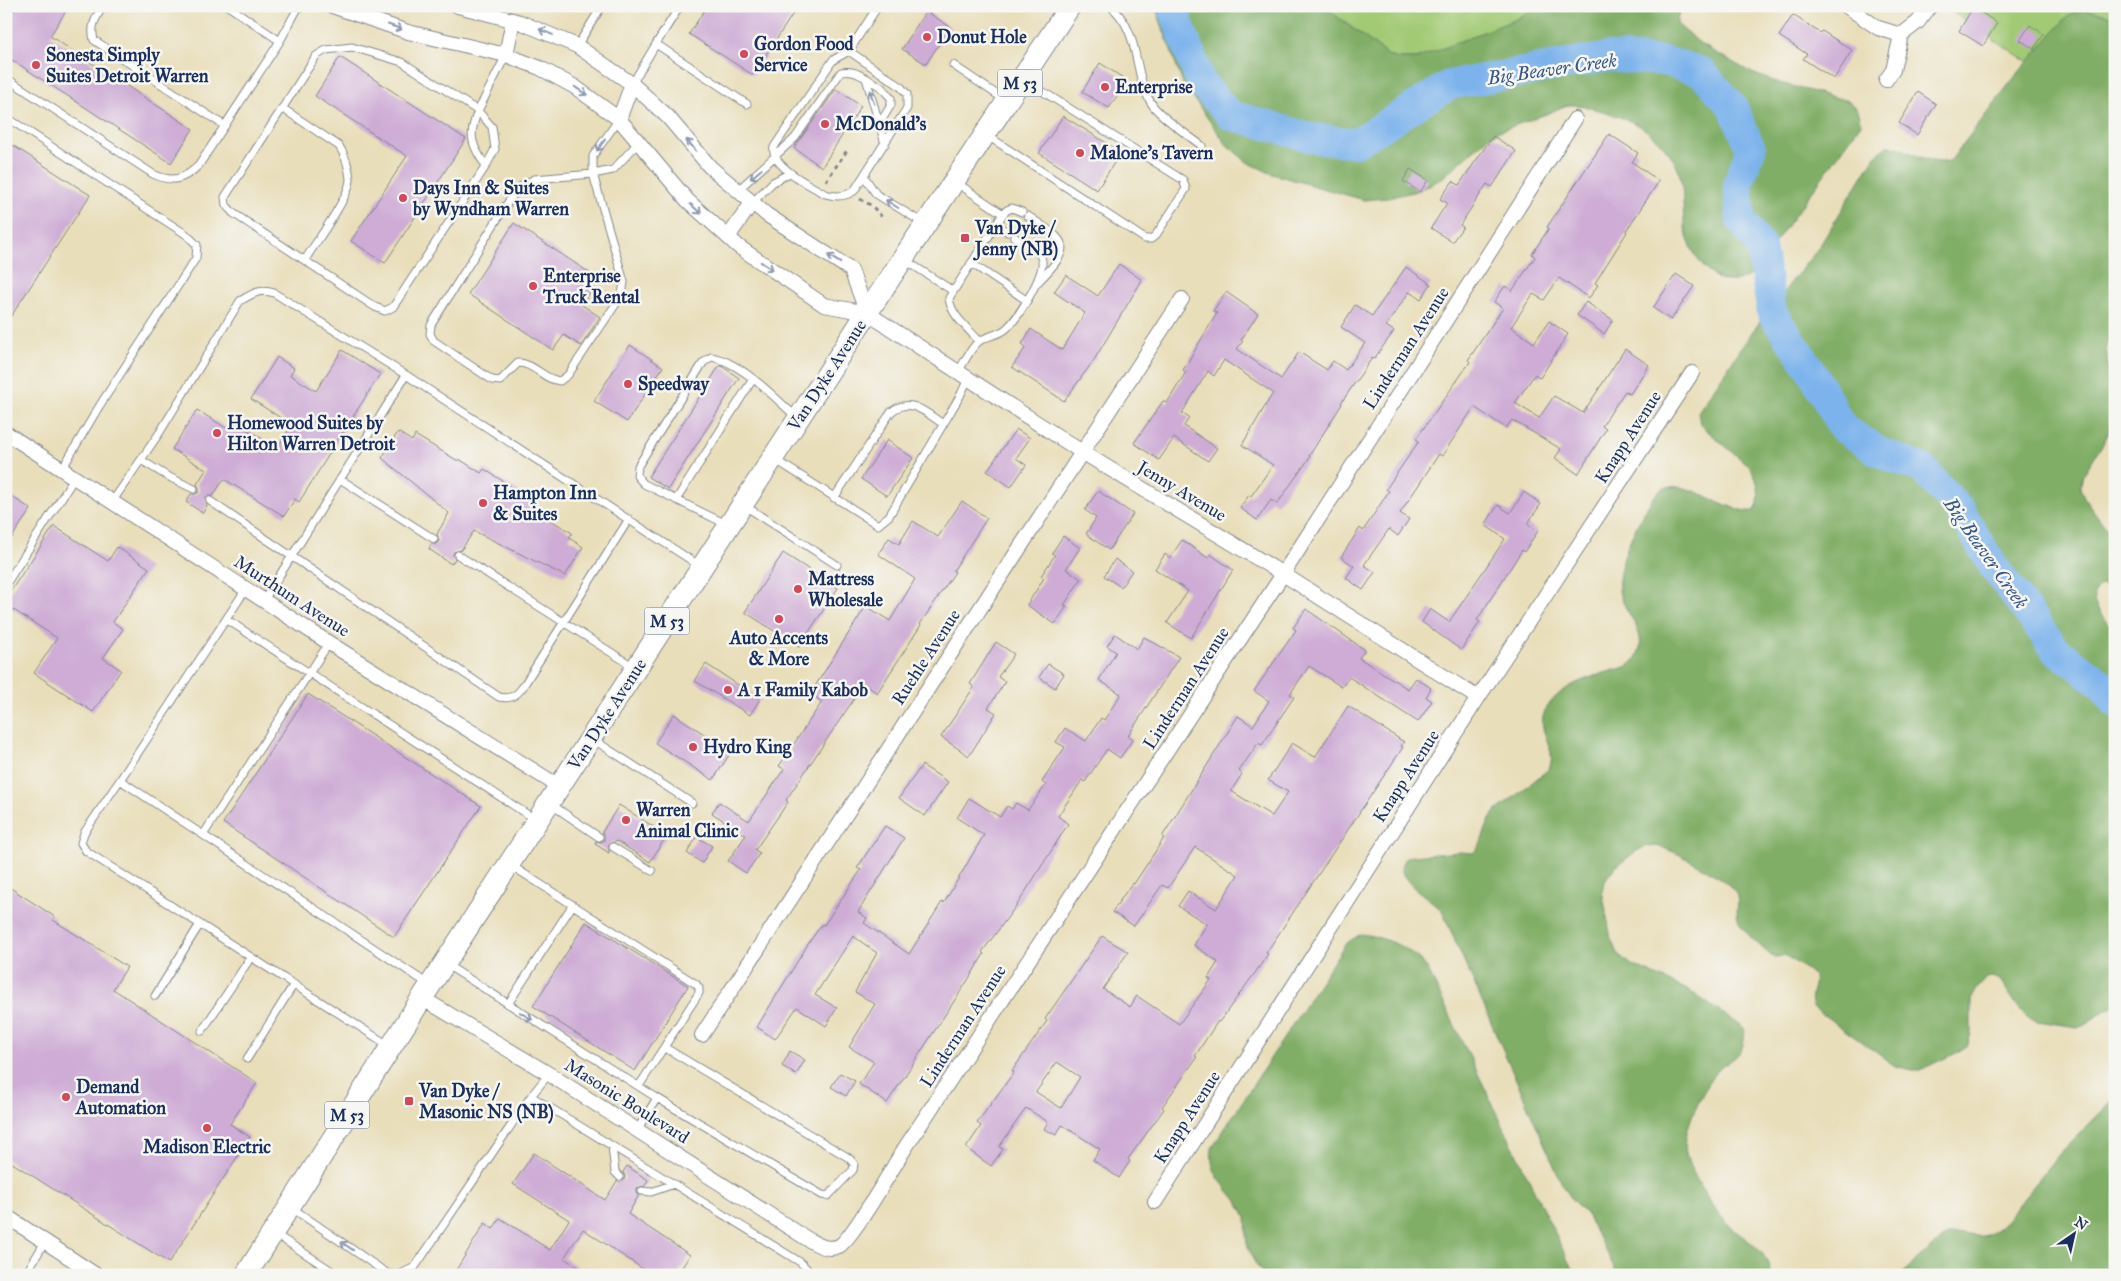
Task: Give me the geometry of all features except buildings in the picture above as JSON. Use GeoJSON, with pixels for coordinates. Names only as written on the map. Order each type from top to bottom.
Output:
{"type":"FeatureCollection","features":[{"type":"Feature","properties":{"kind":"main road","name":"Van Dyke Avenue"},"geometry":{"type":"LineString","coordinates":[[246,1275],[509,864],[867,313],[1070,6]]}},
{"type":"Feature","properties":{"kind":"street"},"geometry":{"type":"LineString","coordinates":[[332,6],[408,32],[506,55],[540,68],[566,82],[619,118],[687,200],[739,247],[824,305],[867,313],[852,270],[767,215],[710,167],[668,117],[632,84],[577,46],[513,20],[458,6]]}},
{"type":"Feature","properties":{"kind":"street"},"geometry":{"type":"LineString","coordinates":[[1846,6],[1878,28],[1901,35]]}},
{"type":"Feature","properties":{"kind":"street"},"geometry":{"type":"LineString","coordinates":[[1886,80],[1893,70],[1901,35],[1918,22],[1930,6]]}},
{"type":"Feature","properties":{"kind":"street"},"geometry":{"type":"LineString","coordinates":[[506,55],[513,20]]}},
{"type":"Feature","properties":{"kind":"street"},"geometry":{"type":"LineString","coordinates":[[619,118],[632,84]]}},
{"type":"Feature","properties":{"kind":"street","name":"Linderman Avenue"},"geometry":{"type":"LineString","coordinates":[[809,1240],[825,1248],[839,1246],[854,1229],[912,1137],[1283,574],[1575,119]]}},
{"type":"Feature","properties":{"kind":"street"},"geometry":{"type":"LineString","coordinates":[[728,237],[752,202]]}},
{"type":"Feature","properties":{"kind":"street","name":"Ruehle Avenue"},"geometry":{"type":"LineString","coordinates":[[702,1035],[1182,299]]}},
{"type":"Feature","properties":{"kind":"street","name":"Jenny Avenue"},"geometry":{"type":"LineString","coordinates":[[867,313],[1082,452],[1283,574],[1478,698]]}},
{"type":"Feature","properties":{"kind":"street","name":"Knapp Avenue"},"geometry":{"type":"LineString","coordinates":[[1155,1202],[1478,698],[1692,373]]}},
{"type":"Feature","properties":{"kind":"street","name":"Murthum Avenue"},"geometry":{"type":"LineString","coordinates":[[6,433],[264,600],[554,795]]}},
{"type":"Feature","properties":{"kind":"street","name":"Masonic Boulevard"},"geometry":{"type":"LineString","coordinates":[[426,992],[549,1074],[809,1240]]}},
{"type":"Feature","properties":{"kind":"street"},"geometry":{"type":"LineString","coordinates":[[8,1222],[46,1242],[96,1275]]}},
{"type":"Feature","properties":{"kind":"lane"},"geometry":{"type":"LineString","coordinates":[[103,6],[95,20],[92,31],[94,40],[225,126]]}},
{"type":"Feature","properties":{"kind":"lane"},"geometry":{"type":"LineString","coordinates":[[228,6],[280,41]]}},
{"type":"Feature","properties":{"kind":"lane"},"geometry":{"type":"LineString","coordinates":[[6,78],[153,174],[162,179],[173,180],[190,174],[199,165],[280,41],[298,6]]}},
{"type":"Feature","properties":{"kind":"lane"},"geometry":{"type":"LineString","coordinates":[[577,46],[600,9],[591,6]]}},
{"type":"Feature","properties":{"kind":"lane"},"geometry":{"type":"LineString","coordinates":[[632,84],[680,6]]}},
{"type":"Feature","properties":{"kind":"lane"},"geometry":{"type":"LineString","coordinates":[[849,51],[900,86],[907,94],[906,112],[850,194],[831,196],[790,173],[775,158],[773,153],[774,147],[833,60],[849,51],[878,6]]}},
{"type":"Feature","properties":{"kind":"lane"},"geometry":{"type":"LineString","coordinates":[[1110,6],[1119,13],[1134,43],[1140,78],[1154,106],[1202,146]]}},
{"type":"Feature","properties":{"kind":"lane"},"geometry":{"type":"LineString","coordinates":[[656,44],[747,104]]}},
{"type":"Feature","properties":{"kind":"lane"},"geometry":{"type":"LineString","coordinates":[[352,47],[402,62],[478,112],[492,127],[495,149],[486,166],[399,298],[392,307],[385,310],[375,307],[233,213],[226,205],[225,197],[282,108],[316,56],[326,50],[352,47]]}},
{"type":"Feature","properties":{"kind":"lane"},"geometry":{"type":"LineString","coordinates":[[486,166],[475,151],[471,128],[506,55]]}},
{"type":"Feature","properties":{"kind":"lane"},"geometry":{"type":"LineString","coordinates":[[953,65],[1007,102]]}},
{"type":"Feature","properties":{"kind":"lane"},"geometry":{"type":"LineString","coordinates":[[738,190],[795,138],[841,72],[855,72],[881,87],[891,98],[891,106],[880,123]]}},
{"type":"Feature","properties":{"kind":"lane"},"geometry":{"type":"LineString","coordinates":[[866,78],[885,144]]}},
{"type":"Feature","properties":{"kind":"lane"},"geometry":{"type":"LineString","coordinates":[[986,135],[1145,239],[1151,239],[1156,235],[1186,189],[1183,180],[1023,79]]}},
{"type":"Feature","properties":{"kind":"lane"},"geometry":{"type":"LineString","coordinates":[[282,108],[339,146],[344,155],[350,179],[344,197],[304,260]]}},
{"type":"Feature","properties":{"kind":"lane"},"geometry":{"type":"LineString","coordinates":[[6,117],[187,235],[197,245],[196,258],[100,405],[62,469]]}},
{"type":"Feature","properties":{"kind":"lane"},"geometry":{"type":"LineString","coordinates":[[619,118],[593,156],[593,174],[624,282],[622,295],[568,375],[560,381],[551,381],[524,363],[518,363],[500,381],[492,380],[434,341],[430,334],[431,325],[510,199],[520,187],[534,179],[593,174],[613,170],[639,142]]}},
{"type":"Feature","properties":{"kind":"lane"},"geometry":{"type":"LineString","coordinates":[[752,202],[774,182],[790,173]]}},
{"type":"Feature","properties":{"kind":"lane"},"geometry":{"type":"LineString","coordinates":[[864,176],[876,194],[926,225]]}},
{"type":"Feature","properties":{"kind":"lane"},"geometry":{"type":"LineString","coordinates":[[955,182],[1003,214]]}},
{"type":"Feature","properties":{"kind":"lane"},"geometry":{"type":"LineString","coordinates":[[979,341],[957,317],[950,306],[949,298],[1006,210],[1012,208],[1025,214],[1058,237],[1062,244],[1058,260],[1036,284]]}},
{"type":"Feature","properties":{"kind":"lane"},"geometry":{"type":"LineString","coordinates":[[773,458],[874,524],[882,523],[943,424],[979,341],[999,334],[1009,326],[1036,284],[1042,270],[1043,261],[1040,255],[996,225]]}},
{"type":"Feature","properties":{"kind":"lane"},"geometry":{"type":"LineString","coordinates":[[903,259],[953,291]]}},
{"type":"Feature","properties":{"kind":"lane"},"geometry":{"type":"LineString","coordinates":[[971,263],[1026,300]]}},
{"type":"Feature","properties":{"kind":"lane"},"geometry":{"type":"LineString","coordinates":[[112,502],[240,301],[264,289],[274,293],[406,375],[702,567]]}},
{"type":"Feature","properties":{"kind":"lane"},"geometry":{"type":"LineString","coordinates":[[729,526],[644,484],[637,476],[638,466],[698,371],[711,357],[721,358],[752,379],[799,419]]}},
{"type":"Feature","properties":{"kind":"lane"},"geometry":{"type":"LineString","coordinates":[[264,600],[406,375]]}},
{"type":"Feature","properties":{"kind":"lane"},"geometry":{"type":"LineString","coordinates":[[676,500],[752,379]]}},
{"type":"Feature","properties":{"kind":"lane"},"geometry":{"type":"LineString","coordinates":[[834,498],[891,412],[898,406],[906,404],[917,406],[943,424]]}},
{"type":"Feature","properties":{"kind":"lane"},"geometry":{"type":"LineString","coordinates":[[140,460],[166,476],[194,489]]}},
{"type":"Feature","properties":{"kind":"lane"},"geometry":{"type":"LineString","coordinates":[[6,584],[75,477]]}},
{"type":"Feature","properties":{"kind":"lane"},"geometry":{"type":"LineString","coordinates":[[340,479],[434,539]]}},
{"type":"Feature","properties":{"kind":"lane"},"geometry":{"type":"LineString","coordinates":[[210,501],[291,558],[499,697],[508,699],[516,696],[629,519]]}},
{"type":"Feature","properties":{"kind":"lane"},"geometry":{"type":"LineString","coordinates":[[743,505],[837,565]]}},
{"type":"Feature","properties":{"kind":"lane"},"geometry":{"type":"LineString","coordinates":[[458,555],[636,669]]}},
{"type":"Feature","properties":{"kind":"lane"},"geometry":{"type":"LineString","coordinates":[[246,589],[84,834],[81,843],[86,851],[391,1046]]}},
{"type":"Feature","properties":{"kind":"lane"},"geometry":{"type":"LineString","coordinates":[[226,619],[538,821]]}},
{"type":"Feature","properties":{"kind":"lane"},"geometry":{"type":"LineString","coordinates":[[203,835],[329,643]]}},
{"type":"Feature","properties":{"kind":"lane"},"geometry":{"type":"LineString","coordinates":[[591,738],[692,803]]}},
{"type":"Feature","properties":{"kind":"lane"},"geometry":{"type":"LineString","coordinates":[[120,780],[203,835],[426,992]]}},
{"type":"Feature","properties":{"kind":"lane"},"geometry":{"type":"LineString","coordinates":[[554,795],[599,837]]}},
{"type":"Feature","properties":{"kind":"lane"},"geometry":{"type":"LineString","coordinates":[[613,846],[652,871]]}},
{"type":"Feature","properties":{"kind":"lane"},"geometry":{"type":"LineString","coordinates":[[509,864],[700,988],[699,993],[638,1086]]}},
{"type":"Feature","properties":{"kind":"lane"},"geometry":{"type":"LineString","coordinates":[[508,1004],[572,906]]}},
{"type":"Feature","properties":{"kind":"lane"},"geometry":{"type":"LineString","coordinates":[[155,996],[200,924]]}},
{"type":"Feature","properties":{"kind":"lane"},"geometry":{"type":"LineString","coordinates":[[202,1031],[251,957]]}},
{"type":"Feature","properties":{"kind":"lane"},"geometry":{"type":"LineString","coordinates":[[445,963],[657,1098],[822,1195],[828,1196],[854,1170],[854,1164],[849,1158],[664,1046]]}},
{"type":"Feature","properties":{"kind":"lane"},"geometry":{"type":"LineString","coordinates":[[247,1059],[294,984]]}},
{"type":"Feature","properties":{"kind":"lane"},"geometry":{"type":"LineString","coordinates":[[290,1207],[387,1274],[397,1275],[415,1267],[531,1096],[549,1074]]}},
{"type":"Feature","properties":{"kind":"lane"},"geometry":{"type":"LineString","coordinates":[[531,1096],[800,1262],[807,1269],[807,1275]]}},
{"type":"Feature","properties":{"kind":"lane"},"geometry":{"type":"LineString","coordinates":[[637,1130],[657,1098]]}},
{"type":"Feature","properties":{"kind":"lane"},"geometry":{"type":"LineString","coordinates":[[612,1146],[616,1172],[620,1177]]}},
{"type":"Feature","properties":{"kind":"lane"},"geometry":{"type":"LineString","coordinates":[[642,1191],[651,1192],[674,1184]]}},
{"type":"Feature","properties":{"kind":"lane"},"geometry":{"type":"LineString","coordinates":[[273,1232],[338,1275]]}},
{"type":"Feature","properties":{"kind":"lane"},"geometry":{"type":"LineString","coordinates":[[25,1275],[46,1242]]}},
{"type":"Feature","properties":{"kind":"lane"},"geometry":{"type":"LineString","coordinates":[[415,1267],[418,1275]]}},
{"type":"Feature","properties":{"kind":"path"},"geometry":{"type":"LineString","coordinates":[[818,177],[825,182],[848,148]]}},
{"type":"Feature","properties":{"kind":"green space"},"geometry":{"type":"Polygon","coordinates":[[[1155,6],[1316,6],[1331,12],[1389,56],[1398,59],[1416,59],[1514,20],[1539,6],[1682,6],[1677,18],[1677,24],[1702,45],[1752,73],[1776,82],[1849,101],[1858,111],[1861,124],[1752,274],[1741,280],[1722,280],[1706,270],[1699,262],[1689,242],[1684,222],[1681,181],[1674,161],[1660,143],[1637,124],[1597,109],[1578,105],[1566,106],[1499,131],[1489,137],[1441,179],[1417,191],[1388,198],[1364,200],[1272,174],[1247,162],[1227,145],[1183,84],[1155,6]]]}},
{"type":"Feature","properties":{"kind":"green space"},"geometry":{"type":"Polygon","coordinates":[[[1316,6],[1539,6],[1514,20],[1416,59],[1398,59],[1389,56],[1331,12],[1316,6]]]}},
{"type":"Feature","properties":{"kind":"green space"},"geometry":{"type":"Polygon","coordinates":[[[1954,6],[2115,6],[2115,120],[1951,11],[1954,6]]]}},
{"type":"Feature","properties":{"kind":"green space"},"geometry":{"type":"Polygon","coordinates":[[[2080,10],[2103,13],[2115,18],[2115,332],[2108,339],[2106,346],[2113,417],[2112,426],[2083,475],[2080,488],[2085,499],[2115,540],[2115,591],[2102,585],[2096,590],[2094,595],[2097,608],[2115,633],[2115,1005],[2077,1027],[2038,1021],[2028,1018],[2020,1010],[2000,980],[1992,977],[1987,978],[1977,989],[1971,1000],[1971,1034],[1967,1046],[1920,1070],[1895,1066],[1814,1008],[1811,1000],[1814,975],[1786,956],[1771,956],[1749,935],[1739,922],[1736,893],[1726,883],[1706,869],[1670,850],[1652,846],[1637,851],[1614,869],[1608,876],[1602,890],[1611,939],[1619,955],[1632,965],[1688,990],[1743,1027],[1744,1037],[1741,1050],[1737,1056],[1721,1067],[1705,1090],[1694,1111],[1685,1144],[1688,1161],[1714,1208],[1732,1228],[1760,1251],[1765,1257],[1770,1275],[1618,1275],[1587,1215],[1573,1201],[1562,1184],[1443,913],[1413,887],[1401,868],[1406,858],[1412,856],[1460,852],[1473,853],[1480,845],[1488,823],[1495,812],[1549,769],[1551,752],[1543,728],[1543,720],[1551,702],[1557,695],[1572,685],[1588,678],[1626,667],[1635,659],[1639,651],[1640,637],[1620,595],[1620,571],[1637,525],[1659,491],[1669,487],[1680,487],[1743,511],[1754,511],[1757,507],[1758,491],[1752,470],[1700,424],[1698,412],[1752,332],[1819,247],[1875,156],[1887,146],[1894,146],[1938,162],[1951,160],[2013,79],[2066,18],[2080,10]]]}},
{"type":"Feature","properties":{"kind":"green space"},"geometry":{"type":"Polygon","coordinates":[[[1361,934],[1388,941],[1406,949],[1427,968],[1575,1275],[1264,1275],[1254,1262],[1246,1237],[1246,1218],[1242,1208],[1218,1178],[1212,1160],[1212,1148],[1345,944],[1361,934]]]}},
{"type":"Feature","properties":{"kind":"green space"},"geometry":{"type":"Polygon","coordinates":[[[2115,1098],[2115,1275],[1900,1275],[1945,1236],[1959,1234],[1985,1236],[2001,1226],[2061,1152],[2115,1098]]]}},
{"type":"Feature","properties":{"kind":"waterway","name":"Big Beaver Creek"},"geometry":{"type":"LineString","coordinates":[[1172,6],[1201,83],[1230,115],[1312,138],[1356,143],[1449,85],[1608,57],[1664,61],[1702,72],[1733,107],[1751,149],[1738,184],[1741,220],[1761,247],[1772,313],[1808,365],[1843,428],[1879,452],[1923,469],[1959,509],[1993,566],[2056,650],[2102,684],[2115,702]]}},
{"type":"Feature","properties":{"kind":"place","name":"Donut Hole"},"geometry":{"type":"Point","coordinates":[927,37]}},
{"type":"Feature","properties":{"kind":"place","name":"Gordon Food Service"},"geometry":{"type":"Point","coordinates":[744,54]}},
{"type":"Feature","properties":{"kind":"place","name":"Sonesta Simply Suites Detroit Warren"},"geometry":{"type":"Point","coordinates":[36,65]}},
{"type":"Feature","properties":{"kind":"place","name":"Enterprise"},"geometry":{"type":"Point","coordinates":[1105,87]}},
{"type":"Feature","properties":{"kind":"place","name":"McDonald's"},"geometry":{"type":"Point","coordinates":[825,124]}},
{"type":"Feature","properties":{"kind":"place","name":"Malone's Tavern"},"geometry":{"type":"Point","coordinates":[1080,153]}},
{"type":"Feature","properties":{"kind":"place","name":"Days Inn & Suites by Wyndham Warren"},"geometry":{"type":"Point","coordinates":[403,198]}},
{"type":"Feature","properties":{"kind":"place","name":"Van Dyke / Jenny (NB)"},"geometry":{"type":"Point","coordinates":[965,238]}},
{"type":"Feature","properties":{"kind":"place","name":"Enterprise Truck Rental"},"geometry":{"type":"Point","coordinates":[533,286]}},
{"type":"Feature","properties":{"kind":"place","name":"Speedway"},"geometry":{"type":"Point","coordinates":[628,384]}},
{"type":"Feature","properties":{"kind":"place","name":"Homewood Suites by Hilton Warren Detroit"},"geometry":{"type":"Point","coordinates":[217,433]}},
{"type":"Feature","properties":{"kind":"place","name":"Hampton Inn & Suites"},"geometry":{"type":"Point","coordinates":[483,503]}},
{"type":"Feature","properties":{"kind":"place","name":"Mattress Wholesale"},"geometry":{"type":"Point","coordinates":[798,589]}},
{"type":"Feature","properties":{"kind":"place","name":"Auto Accents & More"},"geometry":{"type":"Point","coordinates":[779,619]}},
{"type":"Feature","properties":{"kind":"place","name":"A 1 Family Kabob"},"geometry":{"type":"Point","coordinates":[728,690]}},
{"type":"Feature","properties":{"kind":"place","name":"Hydro King"},"geometry":{"type":"Point","coordinates":[693,747]}},
{"type":"Feature","properties":{"kind":"place","name":"Warren Animal Clinic"},"geometry":{"type":"Point","coordinates":[626,820]}},
{"type":"Feature","properties":{"kind":"place","name":"Demand Automation"},"geometry":{"type":"Point","coordinates":[66,1097]}},
{"type":"Feature","properties":{"kind":"place","name":"Van Dyke / Masonic NS (NB)"},"geometry":{"type":"Point","coordinates":[409,1101]}},
{"type":"Feature","properties":{"kind":"place","name":"Madison Electric"},"geometry":{"type":"Point","coordinates":[207,1128]}}]}
